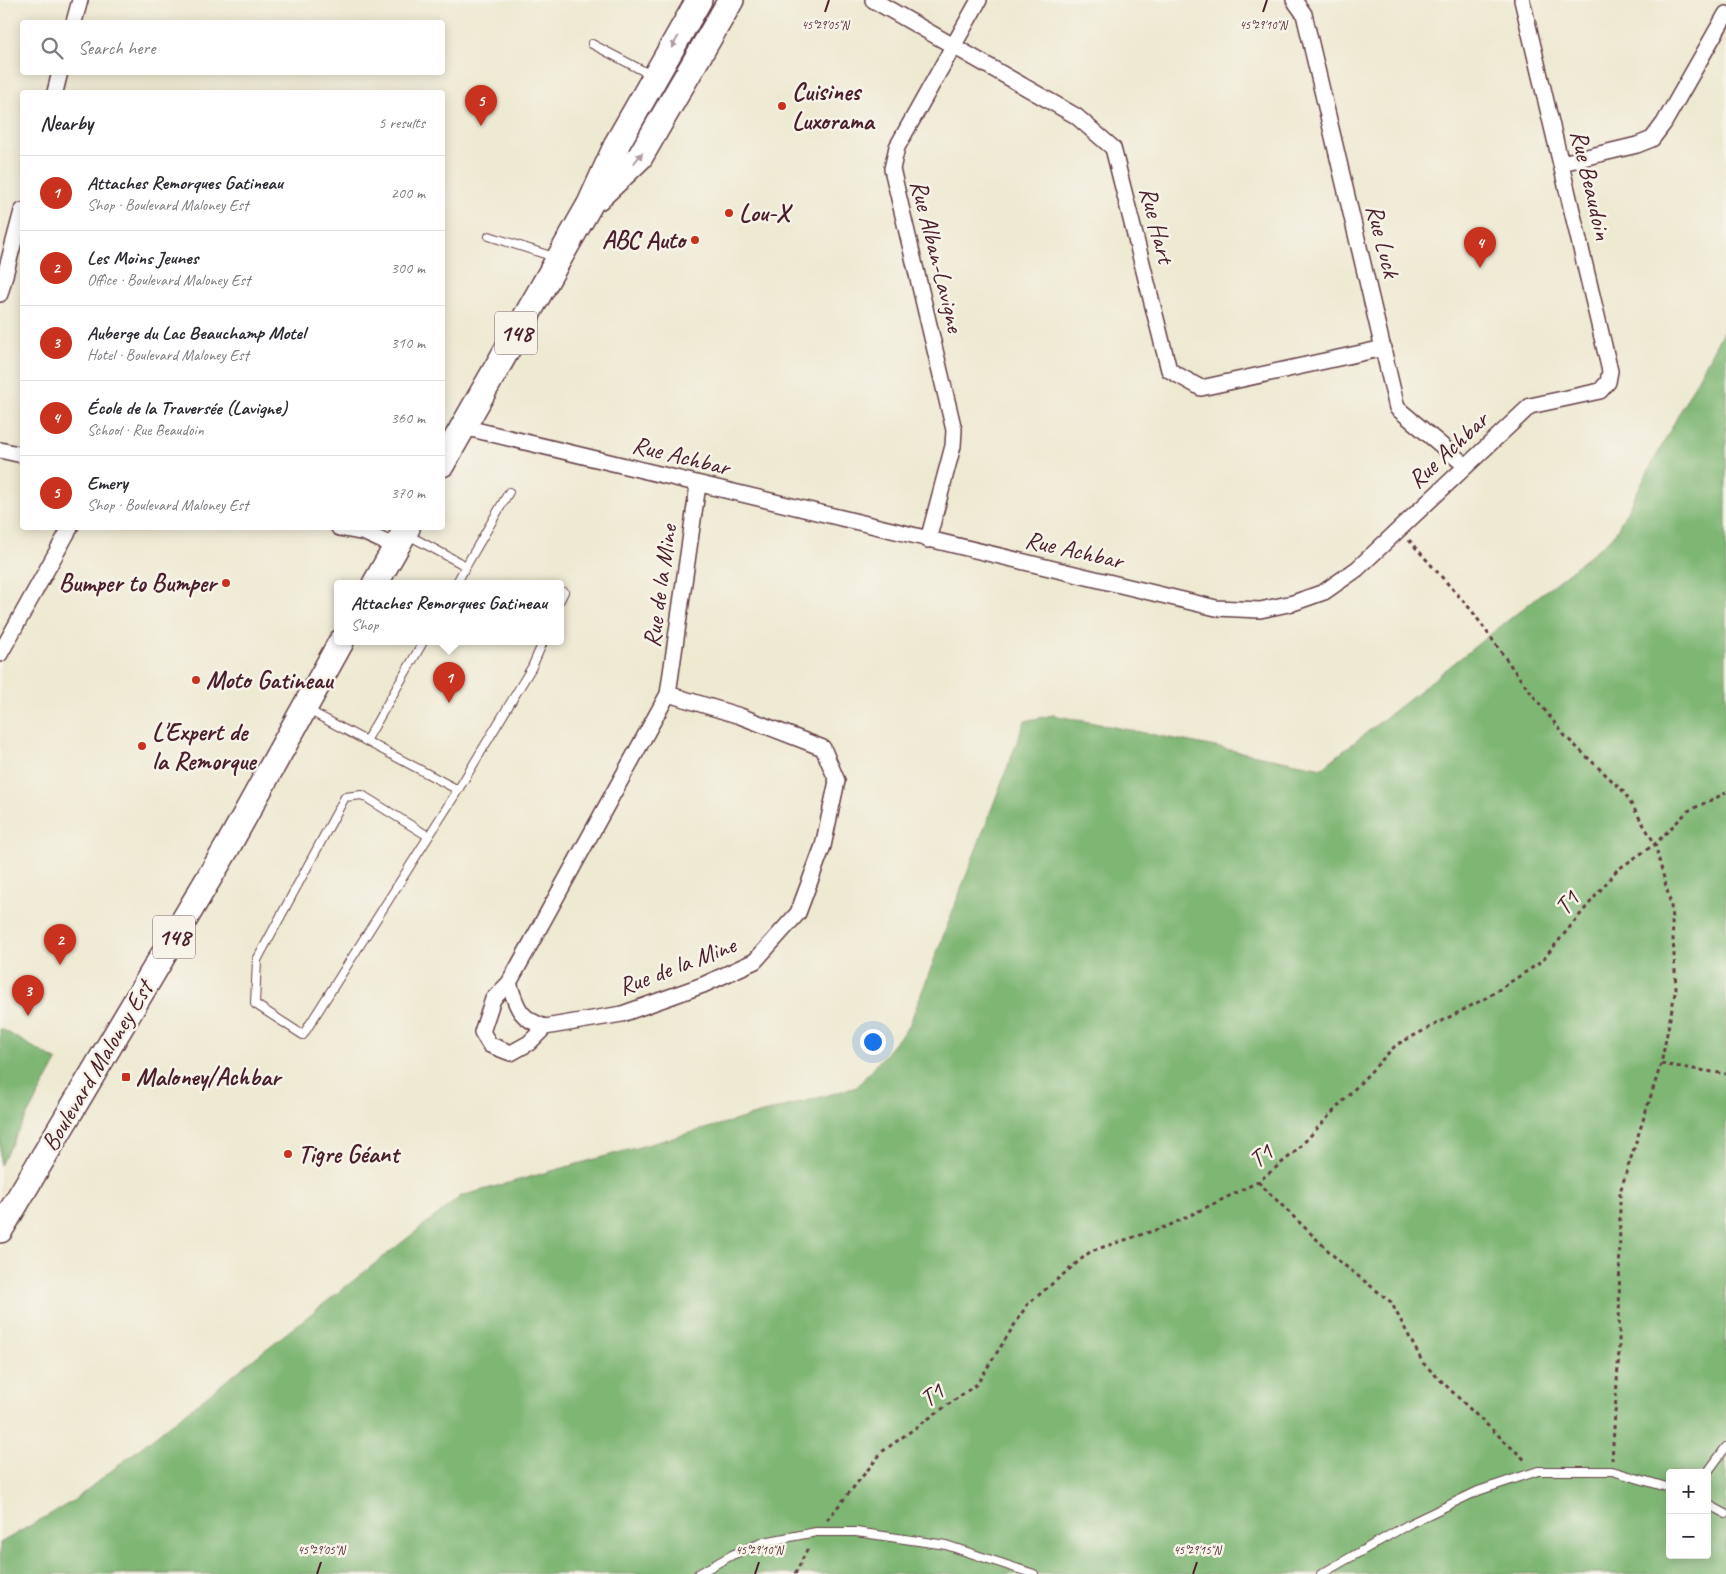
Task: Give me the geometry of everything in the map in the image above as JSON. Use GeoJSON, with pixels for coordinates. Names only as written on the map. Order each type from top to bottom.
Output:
{"type":"FeatureCollection","features":[{"type":"Feature","properties":{"kind":"main road","name":"148"},"geometry":{"type":"LineString","coordinates":[[445,459],[590,204],[618,142],[699,0]]}},
{"type":"Feature","properties":{"kind":"main road","name":"148"},"geometry":{"type":"LineString","coordinates":[[590,204],[640,157],[731,0]]}},
{"type":"Feature","properties":{"kind":"main road"},"geometry":{"type":"LineString","coordinates":[[377,580],[402,536]]}},
{"type":"Feature","properties":{"kind":"main road","name":"Boulevard Maloney Est"},"geometry":{"type":"LineString","coordinates":[[0,1230],[228,846],[340,645]]}},
{"type":"Feature","properties":{"kind":"street"},"geometry":{"type":"LineString","coordinates":[[75,20],[80,0]]}},
{"type":"Feature","properties":{"kind":"street","name":"Rue Hart"},"geometry":{"type":"LineString","coordinates":[[873,0],[1076,116],[1112,148],[1169,370],[1201,388],[1384,348]]}},
{"type":"Feature","properties":{"kind":"street","name":"Rue Alban-Lavigne"},"geometry":{"type":"LineString","coordinates":[[928,540],[953,446],[954,430],[892,169],[897,147],[979,0]]}},
{"type":"Feature","properties":{"kind":"street","name":"Rue Luck"},"geometry":{"type":"LineString","coordinates":[[1294,0],[1304,14],[1397,408],[1466,466]]}},
{"type":"Feature","properties":{"kind":"street","name":"Rue Beaudoin"},"geometry":{"type":"LineString","coordinates":[[1522,0],[1610,371],[1608,382]]}},
{"type":"Feature","properties":{"kind":"street"},"geometry":{"type":"LineString","coordinates":[[1562,163],[1636,145],[1652,139],[1664,123],[1726,14]]}},
{"type":"Feature","properties":{"kind":"street"},"geometry":{"type":"LineString","coordinates":[[56,90],[59,75]]}},
{"type":"Feature","properties":{"kind":"street"},"geometry":{"type":"LineString","coordinates":[[0,294],[20,219]]}},
{"type":"Feature","properties":{"kind":"street","name":"Rue Achbar"},"geometry":{"type":"LineString","coordinates":[[463,427],[1216,608],[1260,610],[1294,603],[1324,592],[1357,569],[1530,406],[1600,391],[1608,382]]}},
{"type":"Feature","properties":{"kind":"street"},"geometry":{"type":"LineString","coordinates":[[0,450],[20,455]]}},
{"type":"Feature","properties":{"kind":"street","name":"Rue de la Mine"},"geometry":{"type":"LineString","coordinates":[[668,694],[740,716],[823,748],[837,780],[824,846],[798,913],[755,961],[703,985],[622,1014],[546,1027],[529,1043],[511,1053],[490,1045],[482,1032],[486,1014],[493,999],[509,983],[668,694],[698,484]]}},
{"type":"Feature","properties":{"kind":"street"},"geometry":{"type":"LineString","coordinates":[[0,654],[69,530]]}},
{"type":"Feature","properties":{"kind":"street"},"geometry":{"type":"LineString","coordinates":[[349,530],[402,536]]}},
{"type":"Feature","properties":{"kind":"street"},"geometry":{"type":"LineString","coordinates":[[509,983],[517,1008],[530,1022],[546,1027]]}},
{"type":"Feature","properties":{"kind":"lane"},"geometry":{"type":"LineString","coordinates":[[592,44],[655,77]]}},
{"type":"Feature","properties":{"kind":"lane"},"geometry":{"type":"LineString","coordinates":[[489,236],[559,259]]}},
{"type":"Feature","properties":{"kind":"lane"},"geometry":{"type":"LineString","coordinates":[[458,580],[509,492]]}},
{"type":"Feature","properties":{"kind":"lane"},"geometry":{"type":"LineString","coordinates":[[402,536],[466,566]]}},
{"type":"Feature","properties":{"kind":"lane"},"geometry":{"type":"LineString","coordinates":[[366,741],[421,645]]}},
{"type":"Feature","properties":{"kind":"lane"},"geometry":{"type":"LineString","coordinates":[[428,836],[362,795],[345,797],[256,960],[255,1004],[303,1035],[458,790],[532,667],[541,645]]}},
{"type":"Feature","properties":{"kind":"lane"},"geometry":{"type":"LineString","coordinates":[[305,709],[458,790]]}},
{"type":"Feature","properties":{"kind":"lane"},"geometry":{"type":"LineString","coordinates":[[1710,1469],[1726,1447]]}},
{"type":"Feature","properties":{"kind":"lane"},"geometry":{"type":"LineString","coordinates":[[1321,1574],[1410,1523],[1478,1491],[1538,1471],[1612,1470],[1666,1487]]}},
{"type":"Feature","properties":{"kind":"lane"},"geometry":{"type":"LineString","coordinates":[[1711,1506],[1726,1514]]}},
{"type":"Feature","properties":{"kind":"lane"},"geometry":{"type":"LineString","coordinates":[[698,1574],[732,1555],[764,1542],[816,1532],[856,1532],[946,1545],[1034,1574]]}},
{"type":"Feature","properties":{"kind":"path"},"geometry":{"type":"LineString","coordinates":[[1399,529],[1472,611],[1521,680],[1565,736],[1624,792],[1655,844],[1671,905],[1676,988],[1661,1064],[1620,1192],[1619,1350],[1612,1470]]}},
{"type":"Feature","properties":{"kind":"path","name":"T1"},"geometry":{"type":"LineString","coordinates":[[795,1574],[816,1532],[883,1451],[977,1384],[1027,1305],[1091,1251],[1168,1226],[1258,1182],[1295,1152],[1396,1045],[1486,998],[1541,962],[1617,870],[1655,844],[1688,811],[1726,793]]}},
{"type":"Feature","properties":{"kind":"path"},"geometry":{"type":"LineString","coordinates":[[1661,1064],[1726,1074]]}},
{"type":"Feature","properties":{"kind":"path"},"geometry":{"type":"LineString","coordinates":[[1258,1182],[1339,1261],[1391,1302],[1423,1363],[1538,1471]]}},
{"type":"Feature","properties":{"kind":"green space"},"geometry":{"type":"Polygon","coordinates":[[[1726,326],[1726,1574],[0,1574],[0,1543],[73,1501],[461,1196],[857,1087],[909,1026],[1025,721],[1053,715],[1322,768],[1613,537],[1726,326]]]}},
{"type":"Feature","properties":{"kind":"green space"},"geometry":{"type":"Polygon","coordinates":[[[0,1028],[57,1061],[0,1165],[0,1028]]]}},
{"type":"Feature","properties":{"kind":"place","name":"Cuisines Luxorama"},"geometry":{"type":"Point","coordinates":[782,106]}},
{"type":"Feature","properties":{"kind":"place","name":"Emery"},"geometry":{"type":"Point","coordinates":[481,126]}},
{"type":"Feature","properties":{"kind":"place","name":"Lou-X"},"geometry":{"type":"Point","coordinates":[729,213]}},
{"type":"Feature","properties":{"kind":"place","name":"ABC Auto"},"geometry":{"type":"Point","coordinates":[695,240]}},
{"type":"Feature","properties":{"kind":"place","name":"École de la Traversée (Lavigne)"},"geometry":{"type":"Point","coordinates":[1480,268]}},
{"type":"Feature","properties":{"kind":"place","name":"Bumper to Bumper"},"geometry":{"type":"Point","coordinates":[226,583]}},
{"type":"Feature","properties":{"kind":"place","name":"Moto Gatineau"},"geometry":{"type":"Point","coordinates":[196,680]}},
{"type":"Feature","properties":{"kind":"place","name":"Attaches Remorques Gatineau"},"geometry":{"type":"Point","coordinates":[449,703]}},
{"type":"Feature","properties":{"kind":"place","name":"L'Expert de la Remorque"},"geometry":{"type":"Point","coordinates":[142,746]}},
{"type":"Feature","properties":{"kind":"place","name":"Les Moins Jeunes"},"geometry":{"type":"Point","coordinates":[60,965]}},
{"type":"Feature","properties":{"kind":"place","name":"Auberge du Lac Beauchamp Motel"},"geometry":{"type":"Point","coordinates":[28,1016]}},
{"type":"Feature","properties":{"kind":"place","name":"Maloney/Achbar"},"geometry":{"type":"Point","coordinates":[126,1077]}},
{"type":"Feature","properties":{"kind":"place","name":"Tigre Géant"},"geometry":{"type":"Point","coordinates":[288,1154]}}]}
